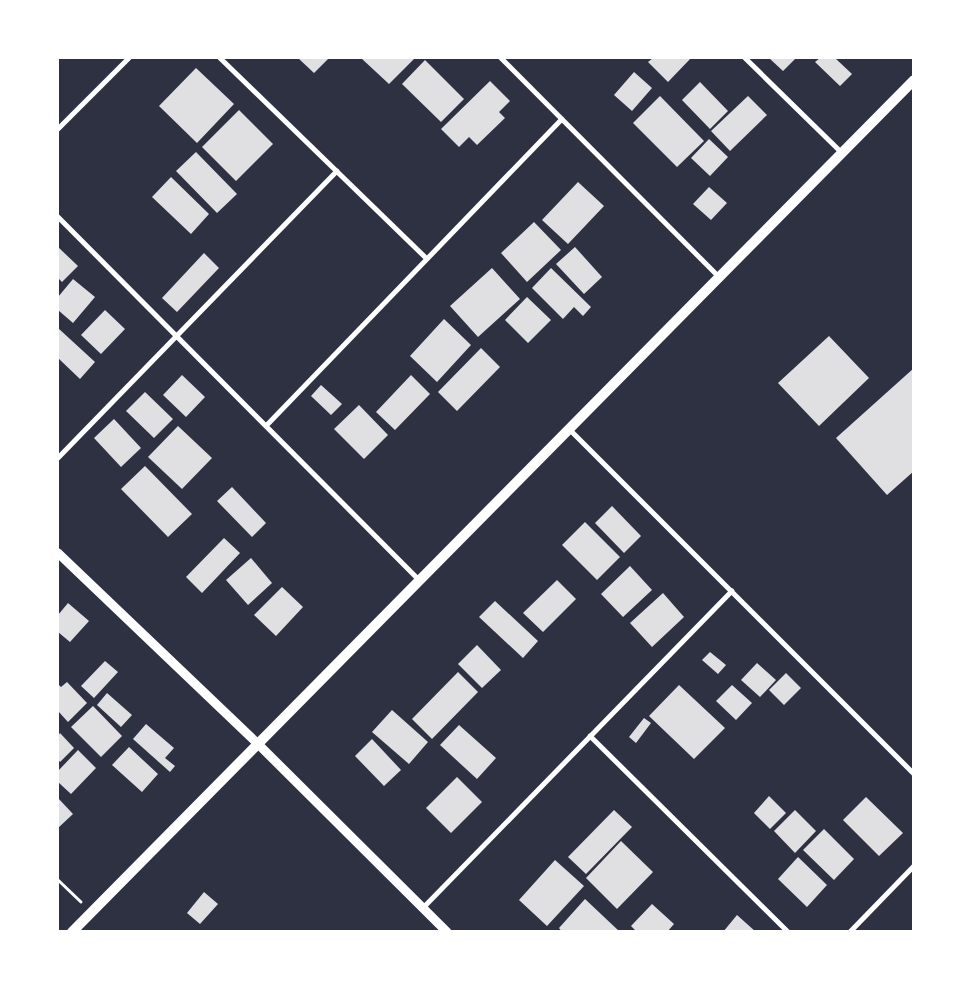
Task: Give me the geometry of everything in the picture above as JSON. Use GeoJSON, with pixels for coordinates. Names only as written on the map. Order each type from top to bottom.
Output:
{"type":"FeatureCollection","features":[{"type":"Feature","properties":{"kind":"main road"},"geometry":{"type":"LineString","coordinates":[[72,932],[914,80]]}},
{"type":"Feature","properties":{"kind":"street"},"geometry":{"type":"LineString","coordinates":[[58,129],[128,58]]}},
{"type":"Feature","properties":{"kind":"street"},"geometry":{"type":"LineString","coordinates":[[220,58],[427,259]]}},
{"type":"Feature","properties":{"kind":"street"},"geometry":{"type":"LineString","coordinates":[[501,58],[719,277]]}},
{"type":"Feature","properties":{"kind":"street"},"geometry":{"type":"LineString","coordinates":[[744,58],[842,153]]}},
{"type":"Feature","properties":{"kind":"street"},"geometry":{"type":"LineString","coordinates":[[266,426],[562,119]]}},
{"type":"Feature","properties":{"kind":"street"},"geometry":{"type":"LineString","coordinates":[[58,458],[337,171]]}},
{"type":"Feature","properties":{"kind":"street"},"geometry":{"type":"LineString","coordinates":[[58,217],[419,580]]}},
{"type":"Feature","properties":{"kind":"street"},"geometry":{"type":"LineString","coordinates":[[569,429],[914,774]]}},
{"type":"Feature","properties":{"kind":"street"},"geometry":{"type":"LineString","coordinates":[[58,553],[258,744],[447,932]]}},
{"type":"Feature","properties":{"kind":"street"},"geometry":{"type":"LineString","coordinates":[[423,908],[732,591]]}},
{"type":"Feature","properties":{"kind":"street"},"geometry":{"type":"LineString","coordinates":[[590,736],[788,932]]}},
{"type":"Feature","properties":{"kind":"street"},"geometry":{"type":"LineString","coordinates":[[850,932],[914,866]]}},
{"type":"Feature","properties":{"kind":"path"},"geometry":{"type":"LineString","coordinates":[[58,880],[92,912]]}},
{"type":"Feature","properties":{"kind":"building"},"geometry":{"type":"Polygon","coordinates":[[[298,58],[329,58],[314,73],[298,58]]]}},
{"type":"Feature","properties":{"kind":"building"},"geometry":{"type":"Polygon","coordinates":[[[361,58],[415,58],[389,84],[361,58]]]}},
{"type":"Feature","properties":{"kind":"building"},"geometry":{"type":"Polygon","coordinates":[[[653,58],[691,58],[668,82],[648,62],[653,58]]]}},
{"type":"Feature","properties":{"kind":"building"},"geometry":{"type":"Polygon","coordinates":[[[769,58],[796,58],[783,71],[769,58]]]}},
{"type":"Feature","properties":{"kind":"building"},"geometry":{"type":"Polygon","coordinates":[[[820,58],[835,58],[852,74],[840,86],[815,62],[820,58]]]}},
{"type":"Feature","properties":{"kind":"building"},"geometry":{"type":"Polygon","coordinates":[[[425,60],[464,99],[441,122],[402,84],[425,60]]]}},
{"type":"Feature","properties":{"kind":"building"},"geometry":{"type":"Polygon","coordinates":[[[196,68],[234,104],[197,143],[159,106],[196,68]]]}},
{"type":"Feature","properties":{"kind":"building"},"geometry":{"type":"Polygon","coordinates":[[[634,72],[652,88],[632,111],[614,95],[634,72]]]}},
{"type":"Feature","properties":{"kind":"building"},"geometry":{"type":"Polygon","coordinates":[[[490,81],[510,101],[499,112],[505,118],[477,145],[469,137],[459,147],[441,129],[490,81]]]}},
{"type":"Feature","properties":{"kind":"building"},"geometry":{"type":"Polygon","coordinates":[[[700,82],[728,111],[710,129],[682,100],[700,82]]]}},
{"type":"Feature","properties":{"kind":"building"},"geometry":{"type":"Polygon","coordinates":[[[660,96],[704,141],[677,167],[633,123],[660,96]]]}},
{"type":"Feature","properties":{"kind":"building"},"geometry":{"type":"Polygon","coordinates":[[[748,96],[767,115],[730,151],[711,131],[748,96]]]}},
{"type":"Feature","properties":{"kind":"building"},"geometry":{"type":"Polygon","coordinates":[[[239,110],[273,144],[236,181],[202,147],[239,110]]]}},
{"type":"Feature","properties":{"kind":"building"},"geometry":{"type":"Polygon","coordinates":[[[709,139],[728,157],[710,176],[691,158],[709,139]]]}},
{"type":"Feature","properties":{"kind":"building"},"geometry":{"type":"Polygon","coordinates":[[[196,152],[237,194],[217,213],[176,171],[196,152]]]}},
{"type":"Feature","properties":{"kind":"building"},"geometry":{"type":"Polygon","coordinates":[[[171,177],[209,214],[191,234],[152,197],[171,177]]]}},
{"type":"Feature","properties":{"kind":"building"},"geometry":{"type":"Polygon","coordinates":[[[578,182],[604,206],[568,244],[542,220],[578,182]]]}},
{"type":"Feature","properties":{"kind":"building"},"geometry":{"type":"Polygon","coordinates":[[[709,187],[727,203],[711,220],[693,204],[709,187]]]}},
{"type":"Feature","properties":{"kind":"building"},"geometry":{"type":"Polygon","coordinates":[[[534,222],[561,250],[527,282],[501,253],[534,222]]]}},
{"type":"Feature","properties":{"kind":"building"},"geometry":{"type":"Polygon","coordinates":[[[58,247],[78,266],[62,282],[58,278],[58,247]]]}},
{"type":"Feature","properties":{"kind":"building"},"geometry":{"type":"Polygon","coordinates":[[[575,247],[602,277],[584,294],[556,264],[575,247]]]}},
{"type":"Feature","properties":{"kind":"building"},"geometry":{"type":"Polygon","coordinates":[[[204,253],[219,268],[177,312],[162,298],[204,253]]]}},
{"type":"Feature","properties":{"kind":"building"},"geometry":{"type":"Polygon","coordinates":[[[492,268],[520,299],[478,337],[450,306],[492,268]]]}},
{"type":"Feature","properties":{"kind":"building"},"geometry":{"type":"Polygon","coordinates":[[[551,268],[591,307],[583,316],[574,307],[563,319],[532,288],[551,268]]]}},
{"type":"Feature","properties":{"kind":"building"},"geometry":{"type":"Polygon","coordinates":[[[73,279],[95,297],[73,323],[58,310],[58,297],[73,279]]]}},
{"type":"Feature","properties":{"kind":"building"},"geometry":{"type":"Polygon","coordinates":[[[527,297],[551,320],[528,343],[505,320],[527,297]]]}},
{"type":"Feature","properties":{"kind":"building"},"geometry":{"type":"Polygon","coordinates":[[[105,310],[125,329],[101,354],[81,335],[105,310]]]}},
{"type":"Feature","properties":{"kind":"building"},"geometry":{"type":"Polygon","coordinates":[[[444,319],[471,345],[437,382],[410,356],[444,319]]]}},
{"type":"Feature","properties":{"kind":"building"},"geometry":{"type":"Polygon","coordinates":[[[58,328],[95,362],[80,379],[58,358],[58,328]]]}},
{"type":"Feature","properties":{"kind":"building"},"geometry":{"type":"Polygon","coordinates":[[[829,336],[869,378],[819,426],[778,383],[829,336]]]}},
{"type":"Feature","properties":{"kind":"building"},"geometry":{"type":"Polygon","coordinates":[[[481,348],[500,367],[457,411],[438,392],[481,348]]]}},
{"type":"Feature","properties":{"kind":"building"},"geometry":{"type":"Polygon","coordinates":[[[914,368],[914,471],[887,495],[836,438],[914,368]]]}},
{"type":"Feature","properties":{"kind":"building"},"geometry":{"type":"Polygon","coordinates":[[[182,375],[205,397],[186,417],[163,395],[182,375]]]}},
{"type":"Feature","properties":{"kind":"building"},"geometry":{"type":"Polygon","coordinates":[[[411,375],[430,394],[395,430],[376,412],[411,375]]]}},
{"type":"Feature","properties":{"kind":"building"},"geometry":{"type":"Polygon","coordinates":[[[321,385],[342,404],[331,415],[311,396],[321,385]]]}},
{"type":"Feature","properties":{"kind":"building"},"geometry":{"type":"Polygon","coordinates":[[[145,392],[173,419],[154,438],[126,411],[145,392]]]}},
{"type":"Feature","properties":{"kind":"building"},"geometry":{"type":"Polygon","coordinates":[[[359,405],[388,435],[364,459],[334,429],[359,405]]]}},
{"type":"Feature","properties":{"kind":"building"},"geometry":{"type":"Polygon","coordinates":[[[114,419],[141,448],[121,467],[94,438],[114,419]]]}},
{"type":"Feature","properties":{"kind":"building"},"geometry":{"type":"Polygon","coordinates":[[[178,426],[212,458],[182,489],[148,457],[178,426]]]}},
{"type":"Feature","properties":{"kind":"building"},"geometry":{"type":"Polygon","coordinates":[[[145,466],[192,514],[168,537],[121,489],[145,466]]]}},
{"type":"Feature","properties":{"kind":"building"},"geometry":{"type":"Polygon","coordinates":[[[232,487],[266,523],[252,537],[217,501],[232,487]]]}},
{"type":"Feature","properties":{"kind":"building"},"geometry":{"type":"Polygon","coordinates":[[[612,506],[641,536],[624,553],[595,523],[612,506]]]}},
{"type":"Feature","properties":{"kind":"building"},"geometry":{"type":"Polygon","coordinates":[[[585,522],[620,557],[597,580],[562,545],[585,522]]]}},
{"type":"Feature","properties":{"kind":"building"},"geometry":{"type":"Polygon","coordinates":[[[224,538],[240,553],[202,593],[186,577],[224,538]]]}},
{"type":"Feature","properties":{"kind":"building"},"geometry":{"type":"Polygon","coordinates":[[[251,558],[272,583],[248,605],[226,580],[251,558]]]}},
{"type":"Feature","properties":{"kind":"building"},"geometry":{"type":"Polygon","coordinates":[[[630,566],[652,590],[623,617],[601,594],[630,566]]]}},
{"type":"Feature","properties":{"kind":"building"},"geometry":{"type":"Polygon","coordinates":[[[557,580],[576,599],[543,632],[523,613],[557,580]]]}},
{"type":"Feature","properties":{"kind":"building"},"geometry":{"type":"Polygon","coordinates":[[[282,587],[303,607],[276,636],[254,615],[282,587]]]}},
{"type":"Feature","properties":{"kind":"building"},"geometry":{"type":"Polygon","coordinates":[[[663,593],[684,617],[652,647],[630,623],[663,593]]]}},
{"type":"Feature","properties":{"kind":"building"},"geometry":{"type":"Polygon","coordinates":[[[495,601],[538,641],[523,658],[479,617],[495,601]]]}},
{"type":"Feature","properties":{"kind":"building"},"geometry":{"type":"Polygon","coordinates":[[[68,603],[89,621],[70,642],[58,632],[58,615],[68,603]]]}},
{"type":"Feature","properties":{"kind":"building"},"geometry":{"type":"Polygon","coordinates":[[[477,645],[501,670],[482,688],[458,664],[477,645]]]}},
{"type":"Feature","properties":{"kind":"building"},"geometry":{"type":"Polygon","coordinates":[[[710,652],[726,665],[718,674],[702,660],[710,652]]]}},
{"type":"Feature","properties":{"kind":"building"},"geometry":{"type":"Polygon","coordinates":[[[105,661],[118,672],[94,698],[81,686],[105,661]]]}},
{"type":"Feature","properties":{"kind":"building"},"geometry":{"type":"Polygon","coordinates":[[[757,663],[776,680],[760,697],[741,680],[757,663]]]}},
{"type":"Feature","properties":{"kind":"building"},"geometry":{"type":"Polygon","coordinates":[[[458,672],[478,692],[432,739],[412,719],[458,672]]]}},
{"type":"Feature","properties":{"kind":"building"},"geometry":{"type":"Polygon","coordinates":[[[786,673],[801,688],[784,705],[769,690],[786,673]]]}},
{"type":"Feature","properties":{"kind":"building"},"geometry":{"type":"Polygon","coordinates":[[[67,682],[87,703],[68,722],[58,711],[58,684],[61,687],[67,682]]]}},
{"type":"Feature","properties":{"kind":"building"},"geometry":{"type":"Polygon","coordinates":[[[679,685],[725,728],[694,759],[649,716],[679,685]]]}},
{"type":"Feature","properties":{"kind":"building"},"geometry":{"type":"Polygon","coordinates":[[[732,685],[752,703],[736,720],[716,701],[732,685]]]}},
{"type":"Feature","properties":{"kind":"building"},"geometry":{"type":"Polygon","coordinates":[[[107,693],[132,715],[121,727],[97,705],[107,693]]]}},
{"type":"Feature","properties":{"kind":"building"},"geometry":{"type":"Polygon","coordinates":[[[93,706],[122,736],[101,757],[71,727],[93,706]]]}},
{"type":"Feature","properties":{"kind":"building"},"geometry":{"type":"Polygon","coordinates":[[[392,710],[428,742],[409,764],[372,732],[392,710]]]}},
{"type":"Feature","properties":{"kind":"building"},"geometry":{"type":"Polygon","coordinates":[[[644,718],[651,723],[636,743],[629,737],[644,718]]]}},
{"type":"Feature","properties":{"kind":"building"},"geometry":{"type":"Polygon","coordinates":[[[146,724],[174,748],[165,758],[175,766],[170,772],[133,739],[146,724]]]}},
{"type":"Feature","properties":{"kind":"building"},"geometry":{"type":"Polygon","coordinates":[[[459,725],[496,758],[477,779],[440,745],[459,725]]]}},
{"type":"Feature","properties":{"kind":"building"},"geometry":{"type":"Polygon","coordinates":[[[60,733],[74,748],[60,762],[58,759],[58,736],[60,733]]]}},
{"type":"Feature","properties":{"kind":"building"},"geometry":{"type":"Polygon","coordinates":[[[372,739],[401,770],[384,786],[355,756],[372,739]]]}},
{"type":"Feature","properties":{"kind":"building"},"geometry":{"type":"Polygon","coordinates":[[[129,747],[158,774],[142,792],[112,765],[129,747]]]}},
{"type":"Feature","properties":{"kind":"building"},"geometry":{"type":"Polygon","coordinates":[[[78,750],[96,768],[71,794],[58,782],[58,771],[78,750]]]}},
{"type":"Feature","properties":{"kind":"building"},"geometry":{"type":"Polygon","coordinates":[[[457,777],[482,802],[451,833],[426,808],[457,777]]]}},
{"type":"Feature","properties":{"kind":"building"},"geometry":{"type":"Polygon","coordinates":[[[769,796],[786,813],[770,829],[754,813],[769,796]]]}},
{"type":"Feature","properties":{"kind":"building"},"geometry":{"type":"Polygon","coordinates":[[[866,797],[903,833],[879,856],[843,820],[866,797]]]}},
{"type":"Feature","properties":{"kind":"building"},"geometry":{"type":"Polygon","coordinates":[[[58,798],[73,814],[58,828],[58,798]]]}},
{"type":"Feature","properties":{"kind":"building"},"geometry":{"type":"Polygon","coordinates":[[[614,810],[632,827],[586,874],[568,857],[614,810]]]}},
{"type":"Feature","properties":{"kind":"building"},"geometry":{"type":"Polygon","coordinates":[[[795,810],[816,831],[795,853],[774,831],[795,810]]]}},
{"type":"Feature","properties":{"kind":"building"},"geometry":{"type":"Polygon","coordinates":[[[824,829],[854,859],[834,880],[803,850],[824,829]]]}},
{"type":"Feature","properties":{"kind":"building"},"geometry":{"type":"Polygon","coordinates":[[[621,841],[653,872],[617,909],[586,878],[621,841]]]}},
{"type":"Feature","properties":{"kind":"building"},"geometry":{"type":"Polygon","coordinates":[[[798,857],[827,885],[807,907],[778,879],[798,857]]]}},
{"type":"Feature","properties":{"kind":"building"},"geometry":{"type":"Polygon","coordinates":[[[555,860],[584,886],[547,926],[519,900],[555,860]]]}},
{"type":"Feature","properties":{"kind":"building"},"geometry":{"type":"Polygon","coordinates":[[[204,892],[218,904],[200,924],[187,913],[204,892]]]}},
{"type":"Feature","properties":{"kind":"building"},"geometry":{"type":"Polygon","coordinates":[[[585,899],[620,932],[562,932],[559,928],[585,899]]]}},
{"type":"Feature","properties":{"kind":"building"},"geometry":{"type":"Polygon","coordinates":[[[652,904],[674,924],[667,932],[637,932],[631,926],[652,904]]]}},
{"type":"Feature","properties":{"kind":"building"},"geometry":{"type":"Polygon","coordinates":[[[737,915],[756,932],[723,932],[737,915]]]}}]}
